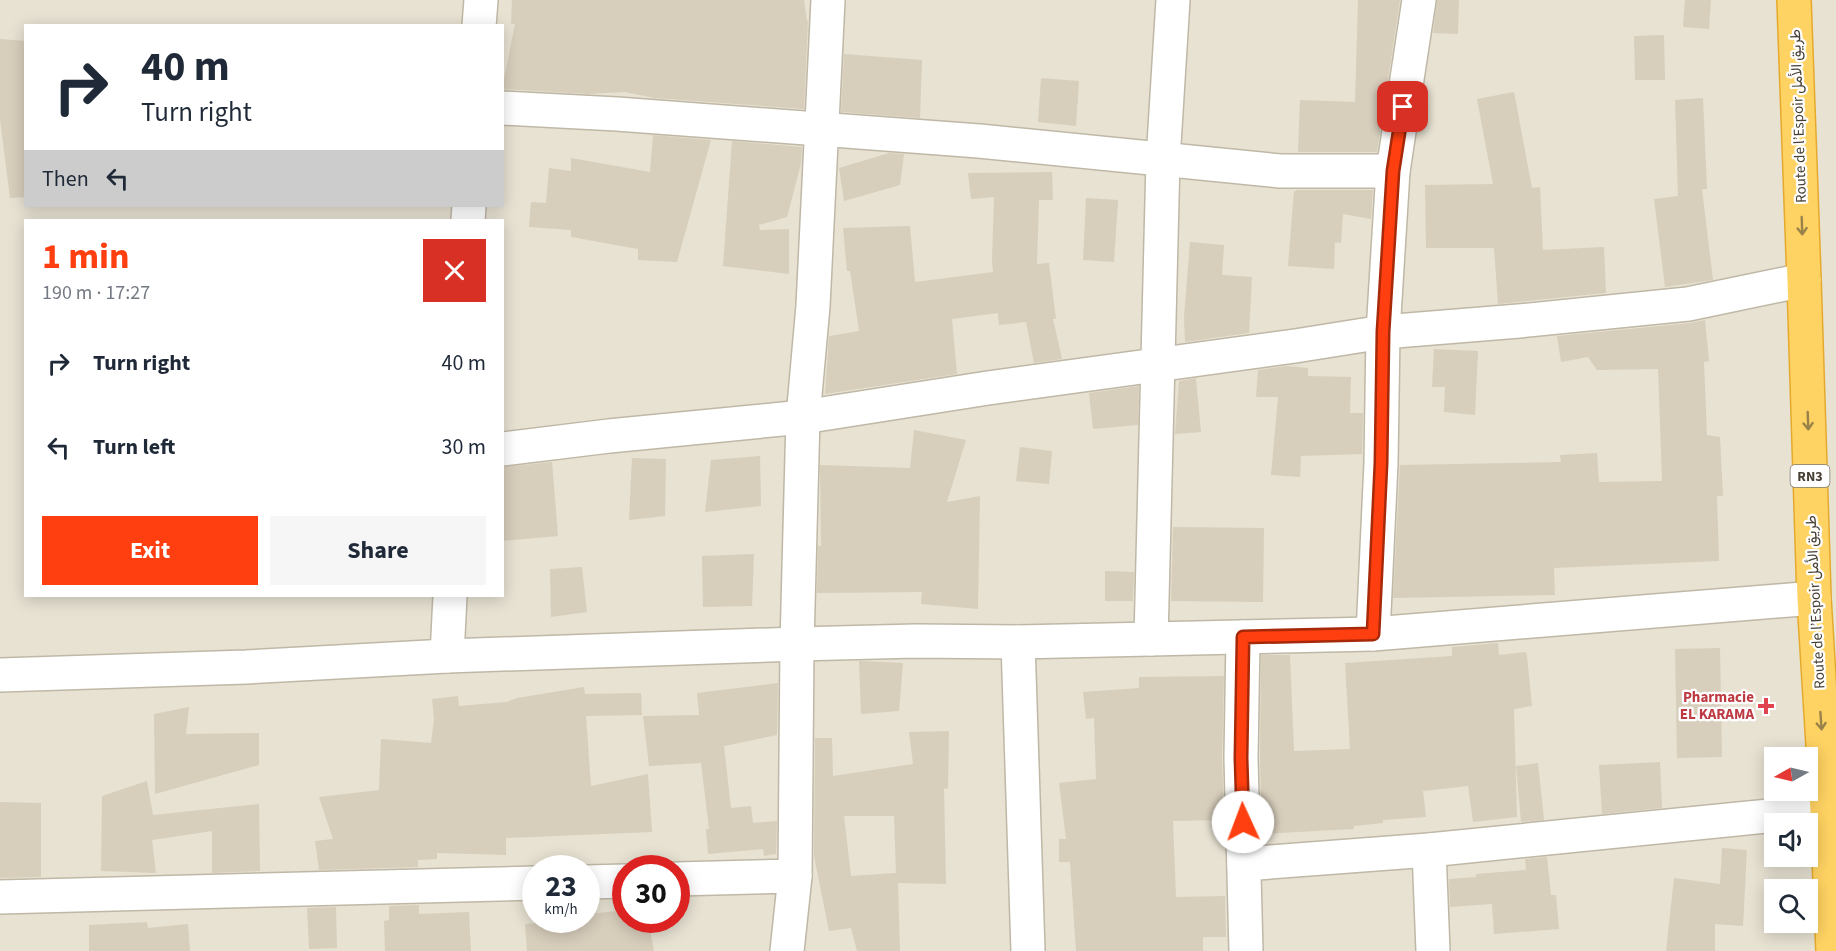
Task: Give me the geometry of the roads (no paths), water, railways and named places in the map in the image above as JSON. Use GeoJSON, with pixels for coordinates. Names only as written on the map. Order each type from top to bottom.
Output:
{"type":"FeatureCollection","features":[{"type":"Feature","properties":{"kind":"highway","name":"Route de l’Espoir طريق الأمل"},"geometry":{"type":"LineString","coordinates":[[1794,0],[1814,598],[1833,951]]}},
{"type":"Feature","properties":{"kind":"street"},"geometry":{"type":"LineString","coordinates":[[479,24],[481,0]]}},
{"type":"Feature","properties":{"kind":"street"},"geometry":{"type":"LineString","coordinates":[[787,951],[795,876],[797,644],[803,417],[813,306],[828,0]]}},
{"type":"Feature","properties":{"kind":"street"},"geometry":{"type":"LineString","coordinates":[[1150,639],[1163,160],[1173,0]]}},
{"type":"Feature","properties":{"kind":"street"},"geometry":{"type":"LineString","coordinates":[[1373,634],[1381,463],[1383,332],[1393,171],[1419,0]]}},
{"type":"Feature","properties":{"kind":"street"},"geometry":{"type":"LineString","coordinates":[[504,108],[617,114],[979,141],[1280,171],[1393,171]]}},
{"type":"Feature","properties":{"kind":"street"},"geometry":{"type":"LineString","coordinates":[[504,449],[803,417],[988,388],[1383,332],[1688,304],[1804,280]]}},
{"type":"Feature","properties":{"kind":"street"},"geometry":{"type":"LineString","coordinates":[[447,656],[450,597]]}},
{"type":"Feature","properties":{"kind":"street"},"geometry":{"type":"LineString","coordinates":[[0,675],[797,644],[916,641],[1018,642],[1373,634],[1814,598]]}},
{"type":"Feature","properties":{"kind":"street"},"geometry":{"type":"LineString","coordinates":[[1243,637],[1241,758],[1246,951]]}},
{"type":"Feature","properties":{"kind":"street"},"geometry":{"type":"LineString","coordinates":[[1018,642],[1028,951]]}},
{"type":"Feature","properties":{"kind":"street"},"geometry":{"type":"LineString","coordinates":[[1244,864],[1429,850],[1827,810]]}},
{"type":"Feature","properties":{"kind":"street"},"geometry":{"type":"LineString","coordinates":[[1429,850],[1433,951]]}},
{"type":"Feature","properties":{"kind":"street"},"geometry":{"type":"LineString","coordinates":[[690,879],[795,876]]}},
{"type":"Feature","properties":{"kind":"street"},"geometry":{"type":"LineString","coordinates":[[0,897],[522,883]]}},
{"type":"Feature","properties":{"kind":"place","name":"Pharmacie EL KARAMA"},"geometry":{"type":"Point","coordinates":[1766,706]}}]}
